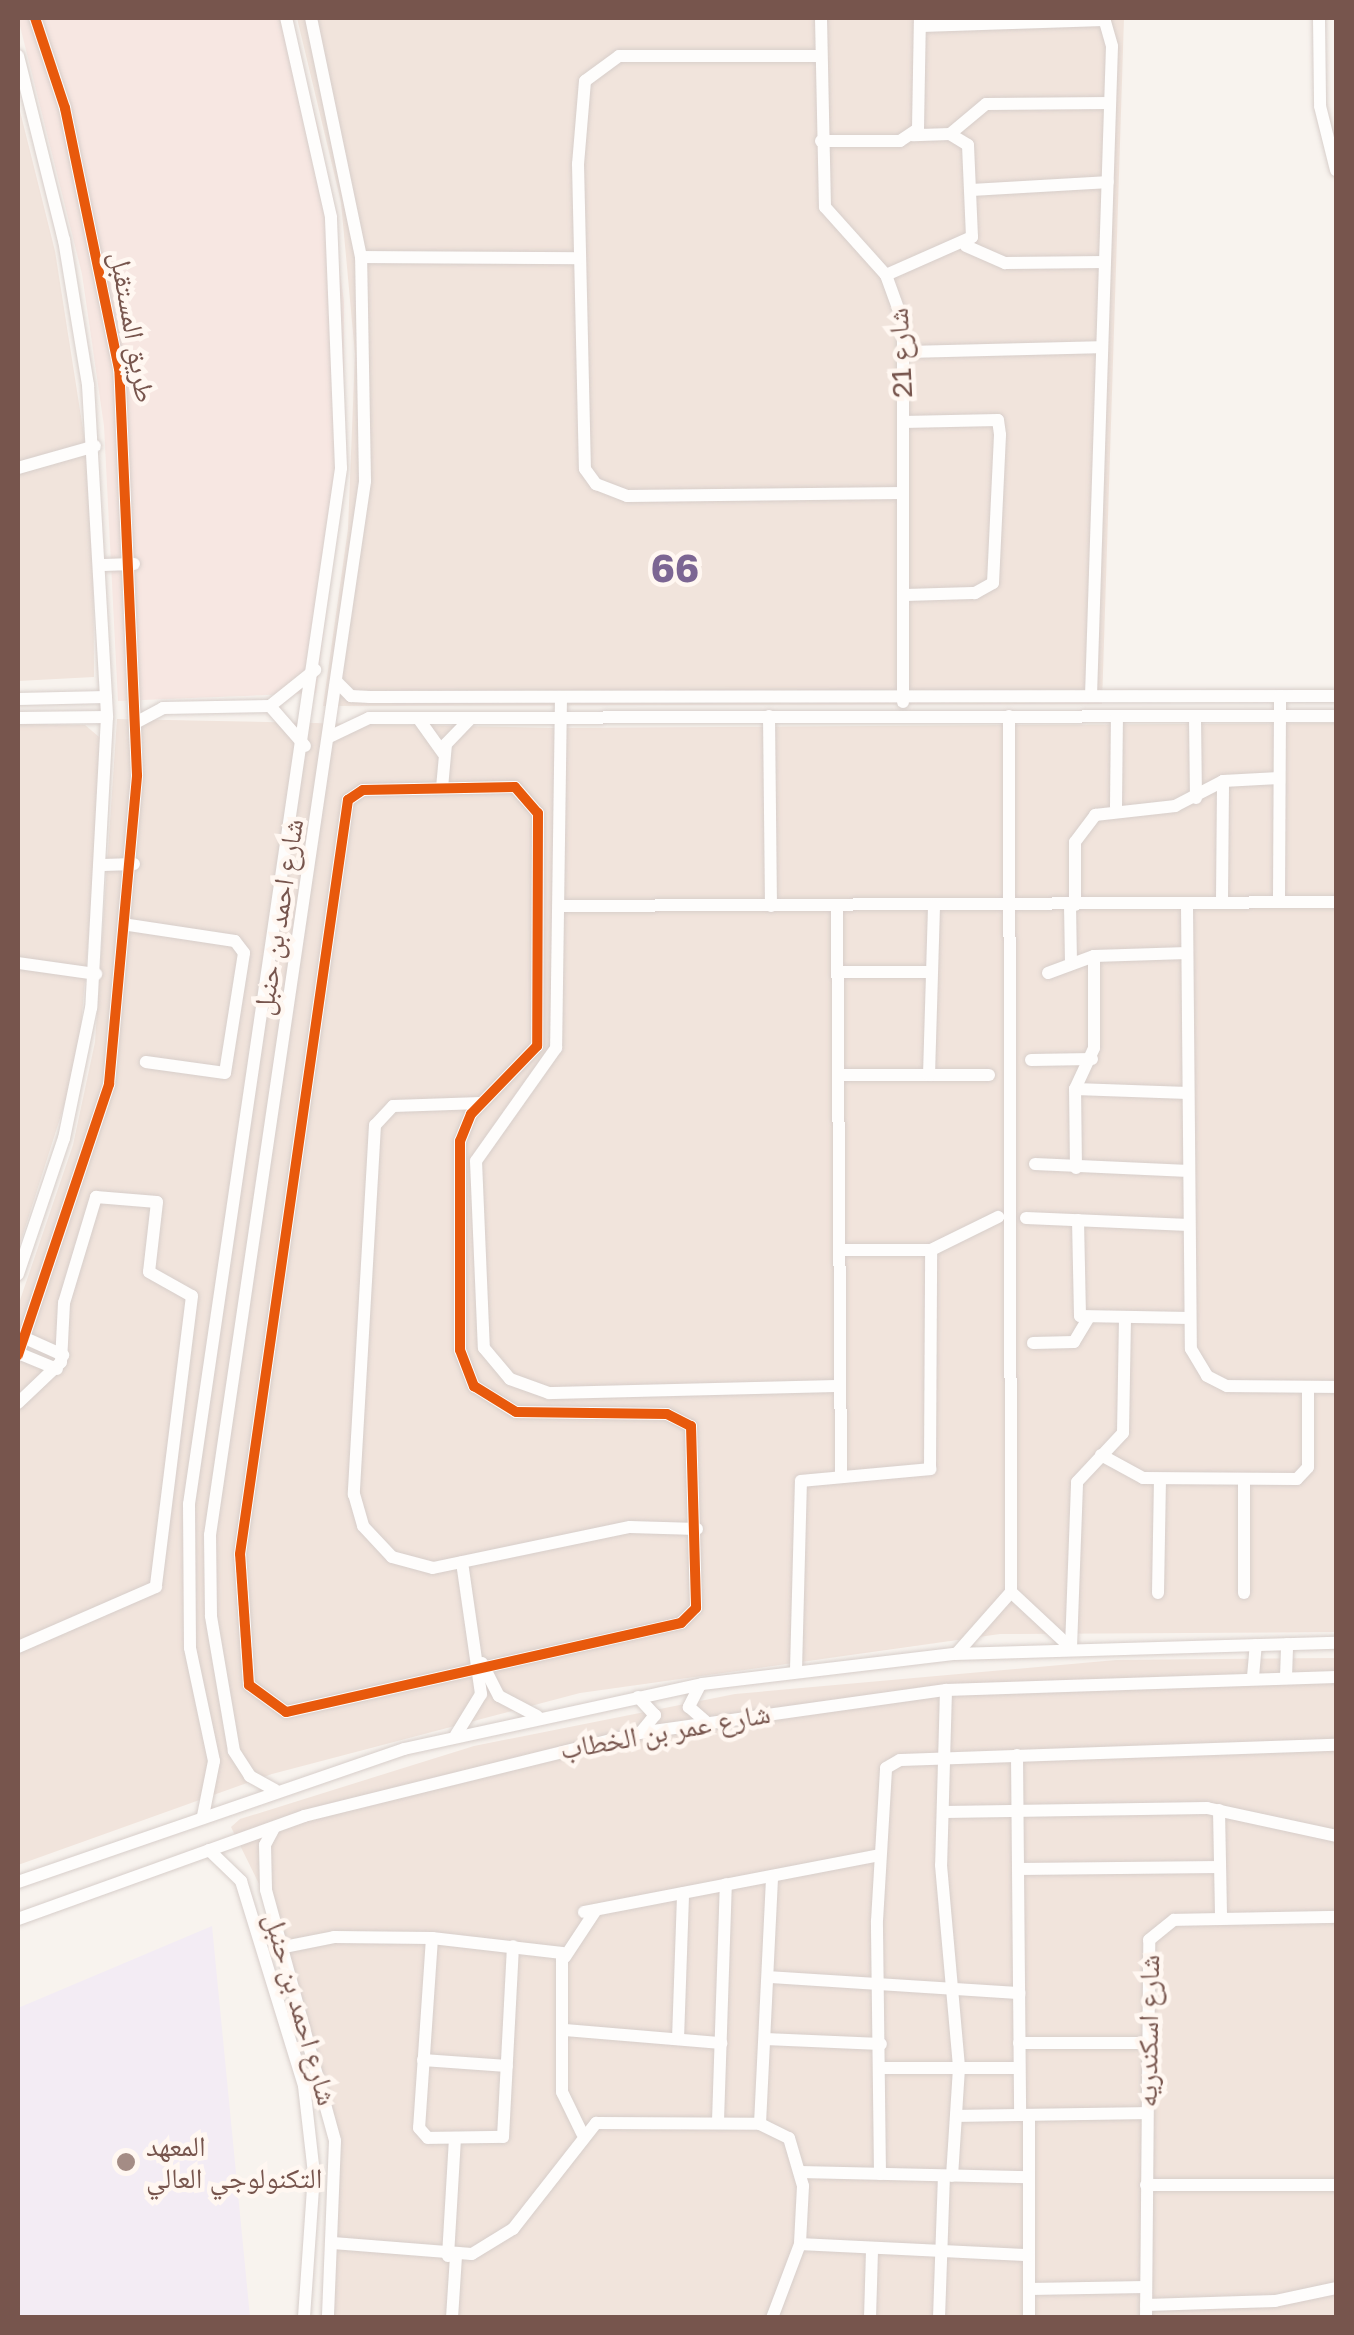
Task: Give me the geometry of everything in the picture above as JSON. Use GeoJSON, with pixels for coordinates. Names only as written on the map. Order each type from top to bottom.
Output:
{"type":"FeatureCollection","features":[{"type":"Feature","properties":{"kind":"street","name":"طريق المستقبل"},"geometry":{"type":"LineString","coordinates":[[18,1354],[100,1124],[134,864],[137,722],[134,564],[106,293],[35,18]]}},
{"type":"Feature","properties":{"kind":"street","name":"شارع احمد بن حنبل"},"geometry":{"type":"LineString","coordinates":[[203,1816],[214,1761],[190,1648],[189,1504],[333,552],[340,300],[317,135],[286,18]]}},
{"type":"Feature","properties":{"kind":"street","name":"شارع احمد بن حنبل"},"geometry":{"type":"LineString","coordinates":[[275,1790],[250,1776],[234,1752],[211,1616],[210,1535],[297,936],[359,554],[368,406],[360,257],[310,18]]}},
{"type":"Feature","properties":{"kind":"street","name":"شارع 21"},"geometry":{"type":"LineString","coordinates":[[821,18],[821,141],[831,219],[886,275],[900,306],[903,715]]}},
{"type":"Feature","properties":{"kind":"street"},"geometry":{"type":"LineString","coordinates":[[1320,18],[1320,106],[1336,170]]}},
{"type":"Feature","properties":{"kind":"street"},"geometry":{"type":"LineString","coordinates":[[913,135],[920,22],[1104,19],[1110,102],[1091,696]]}},
{"type":"Feature","properties":{"kind":"street"},"geometry":{"type":"LineString","coordinates":[[821,56],[646,54],[594,70],[581,95],[578,258],[582,450],[596,484],[626,496],[903,493]]}},
{"type":"Feature","properties":{"kind":"street","name":"طريق المستقبل"},"geometry":{"type":"LineString","coordinates":[[18,56],[64,240],[95,446],[106,697],[103,865],[96,974],[73,1107],[18,1274]]}},
{"type":"Feature","properties":{"kind":"street"},"geometry":{"type":"LineString","coordinates":[[821,141],[950,134],[986,104],[1110,102]]}},
{"type":"Feature","properties":{"kind":"street"},"geometry":{"type":"LineString","coordinates":[[950,134],[973,155],[966,246]]}},
{"type":"Feature","properties":{"kind":"street"},"geometry":{"type":"LineString","coordinates":[[973,190],[1108,182]]}},
{"type":"Feature","properties":{"kind":"street"},"geometry":{"type":"LineString","coordinates":[[886,275],[966,246],[1005,263],[1105,262]]}},
{"type":"Feature","properties":{"kind":"street"},"geometry":{"type":"LineString","coordinates":[[360,257],[578,258]]}},
{"type":"Feature","properties":{"kind":"street"},"geometry":{"type":"LineString","coordinates":[[903,352],[1102,347]]}},
{"type":"Feature","properties":{"kind":"street"},"geometry":{"type":"LineString","coordinates":[[903,422],[998,420],[1000,434],[993,584],[974,593],[903,595]]}},
{"type":"Feature","properties":{"kind":"street"},"geometry":{"type":"LineString","coordinates":[[18,468],[95,446]]}},
{"type":"Feature","properties":{"kind":"street"},"geometry":{"type":"LineString","coordinates":[[333,552],[359,554]]}},
{"type":"Feature","properties":{"kind":"street"},"geometry":{"type":"LineString","coordinates":[[102,566],[134,564]]}},
{"type":"Feature","properties":{"kind":"street"},"geometry":{"type":"LineString","coordinates":[[137,722],[163,708],[270,706],[317,668]]}},
{"type":"Feature","properties":{"kind":"street"},"geometry":{"type":"LineString","coordinates":[[338,682],[352,696],[370,697],[1336,696]]}},
{"type":"Feature","properties":{"kind":"street"},"geometry":{"type":"LineString","coordinates":[[137,695],[163,708]]}},
{"type":"Feature","properties":{"kind":"street"},"geometry":{"type":"LineString","coordinates":[[1279,898],[1280,696]]}},
{"type":"Feature","properties":{"kind":"street"},"geometry":{"type":"LineString","coordinates":[[18,699],[106,697]]}},
{"type":"Feature","properties":{"kind":"street"},"geometry":{"type":"LineString","coordinates":[[369,718],[370,697]]}},
{"type":"Feature","properties":{"kind":"street"},"geometry":{"type":"LineString","coordinates":[[561,697],[555,1057],[488,1133],[476,1161],[484,1348],[510,1379],[549,1393],[840,1386]]}},
{"type":"Feature","properties":{"kind":"street"},"geometry":{"type":"LineString","coordinates":[[270,706],[305,746]]}},
{"type":"Feature","properties":{"kind":"street"},"geometry":{"type":"LineString","coordinates":[[769,716],[771,906]]}},
{"type":"Feature","properties":{"kind":"street"},"geometry":{"type":"LineString","coordinates":[[955,1654],[988,1628],[1011,1592],[1009,716]]}},
{"type":"Feature","properties":{"kind":"street"},"geometry":{"type":"LineString","coordinates":[[1116,807],[1117,716]]}},
{"type":"Feature","properties":{"kind":"street"},"geometry":{"type":"LineString","coordinates":[[328,739],[369,718],[1336,716]]}},
{"type":"Feature","properties":{"kind":"street"},"geometry":{"type":"LineString","coordinates":[[1195,717],[1196,798]]}},
{"type":"Feature","properties":{"kind":"street"},"geometry":{"type":"LineString","coordinates":[[18,718],[106,718]]}},
{"type":"Feature","properties":{"kind":"street"},"geometry":{"type":"LineString","coordinates":[[418,718],[443,753]]}},
{"type":"Feature","properties":{"kind":"street"},"geometry":{"type":"LineString","coordinates":[[442,788],[443,753],[471,718]]}},
{"type":"Feature","properties":{"kind":"street"},"geometry":{"type":"LineString","coordinates":[[1071,964],[1079,832],[1116,807],[1196,798],[1223,781],[1279,778]]}},
{"type":"Feature","properties":{"kind":"street"},"geometry":{"type":"LineString","coordinates":[[1222,900],[1223,781]]}},
{"type":"Feature","properties":{"kind":"street"},"geometry":{"type":"LineString","coordinates":[[515,787],[538,813],[537,1046],[481,1103],[460,1140],[466,1375],[524,1414],[680,1417],[696,1439],[696,1608],[686,1621],[286,1712],[250,1685],[240,1615],[240,1554],[348,800],[364,790],[442,788],[515,787]]}},
{"type":"Feature","properties":{"kind":"street"},"geometry":{"type":"LineString","coordinates":[[103,865],[134,864]]}},
{"type":"Feature","properties":{"kind":"street"},"geometry":{"type":"LineString","coordinates":[[559,906],[1187,904],[1279,898],[1336,902]]}},
{"type":"Feature","properties":{"kind":"street"},"geometry":{"type":"LineString","coordinates":[[1187,904],[1190,1318],[1194,1359],[1216,1382],[1336,1387]]}},
{"type":"Feature","properties":{"kind":"street"},"geometry":{"type":"LineString","coordinates":[[930,1075],[934,905]]}},
{"type":"Feature","properties":{"kind":"street"},"geometry":{"type":"LineString","coordinates":[[837,906],[841,1476]]}},
{"type":"Feature","properties":{"kind":"street"},"geometry":{"type":"LineString","coordinates":[[128,925],[235,941],[244,952],[222,1076],[146,1062]]}},
{"type":"Feature","properties":{"kind":"street"},"geometry":{"type":"LineString","coordinates":[[276,932],[297,936]]}},
{"type":"Feature","properties":{"kind":"street"},"geometry":{"type":"LineString","coordinates":[[1048,973],[1094,956],[1187,953]]}},
{"type":"Feature","properties":{"kind":"street"},"geometry":{"type":"LineString","coordinates":[[1076,1168],[1075,1089],[1092,1060],[1094,956]]}},
{"type":"Feature","properties":{"kind":"street"},"geometry":{"type":"LineString","coordinates":[[18,963],[96,974]]}},
{"type":"Feature","properties":{"kind":"street"},"geometry":{"type":"LineString","coordinates":[[838,972],[932,972]]}},
{"type":"Feature","properties":{"kind":"street"},"geometry":{"type":"LineString","coordinates":[[1031,1060],[1092,1060]]}},
{"type":"Feature","properties":{"kind":"street"},"geometry":{"type":"LineString","coordinates":[[838,1075],[989,1075]]}},
{"type":"Feature","properties":{"kind":"street"},"geometry":{"type":"LineString","coordinates":[[1075,1089],[1188,1093]]}},
{"type":"Feature","properties":{"kind":"street"},"geometry":{"type":"LineString","coordinates":[[481,1103],[393,1106],[378,1117],[354,1494],[363,1526],[392,1556],[433,1568],[630,1527],[696,1529]]}},
{"type":"Feature","properties":{"kind":"street"},"geometry":{"type":"LineString","coordinates":[[1035,1164],[1188,1171]]}},
{"type":"Feature","properties":{"kind":"street"},"geometry":{"type":"LineString","coordinates":[[18,1403],[58,1369],[63,1355],[64,1304],[96,1197],[156,1202],[148,1272],[192,1296],[156,1587],[18,1647]]}},
{"type":"Feature","properties":{"kind":"street"},"geometry":{"type":"LineString","coordinates":[[839,1250],[931,1250],[998,1217]]}},
{"type":"Feature","properties":{"kind":"street"},"geometry":{"type":"LineString","coordinates":[[1026,1218],[1189,1226]]}},
{"type":"Feature","properties":{"kind":"street"},"geometry":{"type":"LineString","coordinates":[[1078,1220],[1078,1312],[1087,1320],[1190,1318]]}},
{"type":"Feature","properties":{"kind":"street"},"geometry":{"type":"LineString","coordinates":[[796,1670],[800,1486],[810,1476],[918,1477],[930,1469],[931,1250]]}},
{"type":"Feature","properties":{"kind":"street"},"geometry":{"type":"LineString","coordinates":[[1071,1648],[1077,1482],[1124,1428],[1126,1319]]}},
{"type":"Feature","properties":{"kind":"street"},"geometry":{"type":"LineString","coordinates":[[1033,1343],[1074,1342],[1087,1320]]}},
{"type":"Feature","properties":{"kind":"street"},"geometry":{"type":"LineString","coordinates":[[25,1338],[63,1355]]}},
{"type":"Feature","properties":{"kind":"street"},"geometry":{"type":"LineString","coordinates":[[18,1354],[58,1369]]}},
{"type":"Feature","properties":{"kind":"street"},"geometry":{"type":"LineString","coordinates":[[1101,1455],[1130,1476],[1244,1479],[1306,1474],[1308,1387]]}},
{"type":"Feature","properties":{"kind":"street"},"geometry":{"type":"LineString","coordinates":[[1158,1594],[1160,1478]]}},
{"type":"Feature","properties":{"kind":"street"},"geometry":{"type":"LineString","coordinates":[[1244,1479],[1244,1592]]}},
{"type":"Feature","properties":{"kind":"street"},"geometry":{"type":"LineString","coordinates":[[456,1736],[479,1702],[480,1665],[462,1562]]}},
{"type":"Feature","properties":{"kind":"street"},"geometry":{"type":"LineString","coordinates":[[1011,1592],[1071,1648]]}},
{"type":"Feature","properties":{"kind":"street","name":"شارع عمر بن الخطاب"},"geometry":{"type":"LineString","coordinates":[[18,1882],[275,1790],[456,1736],[702,1684],[955,1654],[1336,1643]]}},
{"type":"Feature","properties":{"kind":"street"},"geometry":{"type":"LineString","coordinates":[[1286,1677],[1287,1644]]}},
{"type":"Feature","properties":{"kind":"street"},"geometry":{"type":"LineString","coordinates":[[1253,1677],[1256,1645]]}},
{"type":"Feature","properties":{"kind":"street"},"geometry":{"type":"LineString","coordinates":[[480,1665],[499,1696],[538,1716]]}},
{"type":"Feature","properties":{"kind":"street","name":"شارع عمر بن الخطاب"},"geometry":{"type":"LineString","coordinates":[[21,1915],[278,1826],[639,1732],[946,1690],[1336,1677]]}},
{"type":"Feature","properties":{"kind":"street"},"geometry":{"type":"LineString","coordinates":[[702,1684],[688,1707],[706,1721]]}},
{"type":"Feature","properties":{"kind":"street"},"geometry":{"type":"LineString","coordinates":[[938,2318],[948,2176],[958,2116],[959,2068],[942,1890],[946,1690]]}},
{"type":"Feature","properties":{"kind":"street"},"geometry":{"type":"LineString","coordinates":[[631,1698],[653,1706],[652,1723],[639,1732]]}},
{"type":"Feature","properties":{"kind":"street"},"geometry":{"type":"LineString","coordinates":[[880,2174],[879,1855],[886,1768],[945,1758],[1336,1744]]}},
{"type":"Feature","properties":{"kind":"street"},"geometry":{"type":"LineString","coordinates":[[1018,1755],[1019,2042],[1029,2178],[1029,2318]]}},
{"type":"Feature","properties":{"kind":"street"},"geometry":{"type":"LineString","coordinates":[[945,1812],[1219,1810],[1336,1836]]}},
{"type":"Feature","properties":{"kind":"street"},"geometry":{"type":"LineString","coordinates":[[1219,1810],[1221,1920]]}},
{"type":"Feature","properties":{"kind":"street","name":"شارع احمد بن حنبل"},"geometry":{"type":"LineString","coordinates":[[278,1826],[265,1845],[264,1876],[331,2110],[333,2242],[328,2318]]}},
{"type":"Feature","properties":{"kind":"street","name":"شارع احمد بن حنبل"},"geometry":{"type":"LineString","coordinates":[[210,1850],[242,1881],[311,2130],[304,2318]]}},
{"type":"Feature","properties":{"kind":"street"},"geometry":{"type":"LineString","coordinates":[[582,2132],[563,2099],[565,1957],[590,1911],[879,1855]]}},
{"type":"Feature","properties":{"kind":"street"},"geometry":{"type":"LineString","coordinates":[[1018,1870],[1220,1867]]}},
{"type":"Feature","properties":{"kind":"street"},"geometry":{"type":"LineString","coordinates":[[760,2124],[772,1876]]}},
{"type":"Feature","properties":{"kind":"street"},"geometry":{"type":"LineString","coordinates":[[718,2122],[726,1884]]}},
{"type":"Feature","properties":{"kind":"street"},"geometry":{"type":"LineString","coordinates":[[678,2039],[683,1893]]}},
{"type":"Feature","properties":{"kind":"street","name":"شارع اسكندريه"},"geometry":{"type":"LineString","coordinates":[[1146,2311],[1149,1940],[1174,1920],[1336,1917]]}},
{"type":"Feature","properties":{"kind":"street"},"geometry":{"type":"LineString","coordinates":[[432,1938],[419,2133],[455,2140],[503,2137],[513,1946]]}},
{"type":"Feature","properties":{"kind":"street"},"geometry":{"type":"LineString","coordinates":[[264,1954],[285,1946],[432,1938],[513,1946],[565,1957]]}},
{"type":"Feature","properties":{"kind":"street"},"geometry":{"type":"LineString","coordinates":[[768,1977],[1019,1992]]}},
{"type":"Feature","properties":{"kind":"street"},"geometry":{"type":"LineString","coordinates":[[565,2030],[721,2043]]}},
{"type":"Feature","properties":{"kind":"street"},"geometry":{"type":"LineString","coordinates":[[765,2039],[880,2044]]}},
{"type":"Feature","properties":{"kind":"street"},"geometry":{"type":"LineString","coordinates":[[1019,2042],[1146,2043]]}},
{"type":"Feature","properties":{"kind":"street"},"geometry":{"type":"LineString","coordinates":[[423,2060],[507,2066]]}},
{"type":"Feature","properties":{"kind":"street"},"geometry":{"type":"LineString","coordinates":[[881,2068],[1020,2068]]}},
{"type":"Feature","properties":{"kind":"street"},"geometry":{"type":"LineString","coordinates":[[958,2116],[1146,2113]]}},
{"type":"Feature","properties":{"kind":"street"},"geometry":{"type":"LineString","coordinates":[[333,2242],[452,2256],[513,2228],[582,2132],[620,2116],[760,2124],[790,2138],[800,2172],[800,2244],[772,2318]]}},
{"type":"Feature","properties":{"kind":"street"},"geometry":{"type":"LineString","coordinates":[[452,2318],[455,2140]]}},
{"type":"Feature","properties":{"kind":"street"},"geometry":{"type":"LineString","coordinates":[[800,2172],[1029,2178]]}},
{"type":"Feature","properties":{"kind":"street"},"geometry":{"type":"LineString","coordinates":[[1146,2185],[1336,2185]]}},
{"type":"Feature","properties":{"kind":"street"},"geometry":{"type":"LineString","coordinates":[[800,2244],[941,2255],[1029,2255]]}},
{"type":"Feature","properties":{"kind":"street"},"geometry":{"type":"LineString","coordinates":[[870,2318],[872,2251]]}},
{"type":"Feature","properties":{"kind":"street"},"geometry":{"type":"LineString","coordinates":[[1029,2289],[1146,2288]]}},
{"type":"Feature","properties":{"kind":"street"},"geometry":{"type":"LineString","coordinates":[[1146,2311],[1275,2301],[1336,2288]]}},
{"type":"Feature","properties":{"kind":"shaded area"},"geometry":{"type":"Polygon","coordinates":[[[18,18],[289,18],[320,134],[344,301],[344,469],[316,693],[118,701],[104,426],[82,274],[18,18]]]}},
{"type":"Feature","properties":{"kind":"shaded area"},"geometry":{"type":"Polygon","coordinates":[[[297,18],[1124,18],[1102,704],[323,706],[348,529],[355,354],[341,202],[297,18]]]}},
{"type":"Feature","properties":{"kind":"shaded area"},"geometry":{"type":"Polygon","coordinates":[[[18,103],[55,251],[93,493],[94,677],[18,681],[18,103]]]}},
{"type":"Feature","properties":{"kind":"shaded area"},"geometry":{"type":"Polygon","coordinates":[[[117,719],[553,728],[1336,723],[1336,1632],[1000,1634],[580,1693],[272,1774],[18,1865],[18,1306],[73,1145],[95,1042],[117,719]]]}},
{"type":"Feature","properties":{"kind":"shaded area"},"geometry":{"type":"Polygon","coordinates":[[[18,724],[85,725],[105,742],[78,1062],[18,1250],[18,724]]]}},
{"type":"Feature","properties":{"kind":"shaded area"},"geometry":{"type":"Polygon","coordinates":[[[1336,1658],[1336,2317],[325,2317],[331,2139],[260,1886],[231,1827],[240,1819],[474,1746],[735,1694],[1116,1660],[1336,1658]]]}},
{"type":"Feature","properties":{"kind":"shaded area","name":"المعهد التكنولوجي العالي"},"geometry":{"type":"Polygon","coordinates":[[[212,1926],[250,2317],[18,2317],[18,2008],[212,1926]]]}},
{"type":"Feature","properties":{"kind":"cycle path"},"geometry":{"type":"LineString","coordinates":[[18,1355],[109,1084],[137,775],[119,369],[65,108],[35,18]]}},
{"type":"Feature","properties":{"kind":"cycle path"},"geometry":{"type":"LineString","coordinates":[[515,787],[538,813],[537,1046],[471,1114],[460,1141],[460,1350],[474,1386],[516,1412],[667,1414],[691,1426],[696,1608],[681,1623],[286,1712],[249,1685],[240,1554],[348,800],[363,790],[515,787]]}},
{"type":"Feature","properties":{"kind":"place","name":"المعهد التكنولوجي العالي"},"geometry":{"type":"Point","coordinates":[126,2162]}},
{"type":"Feature","properties":{"kind":"district","name":"66"},"geometry":{"type":"Point","coordinates":[675,568]}}]}
